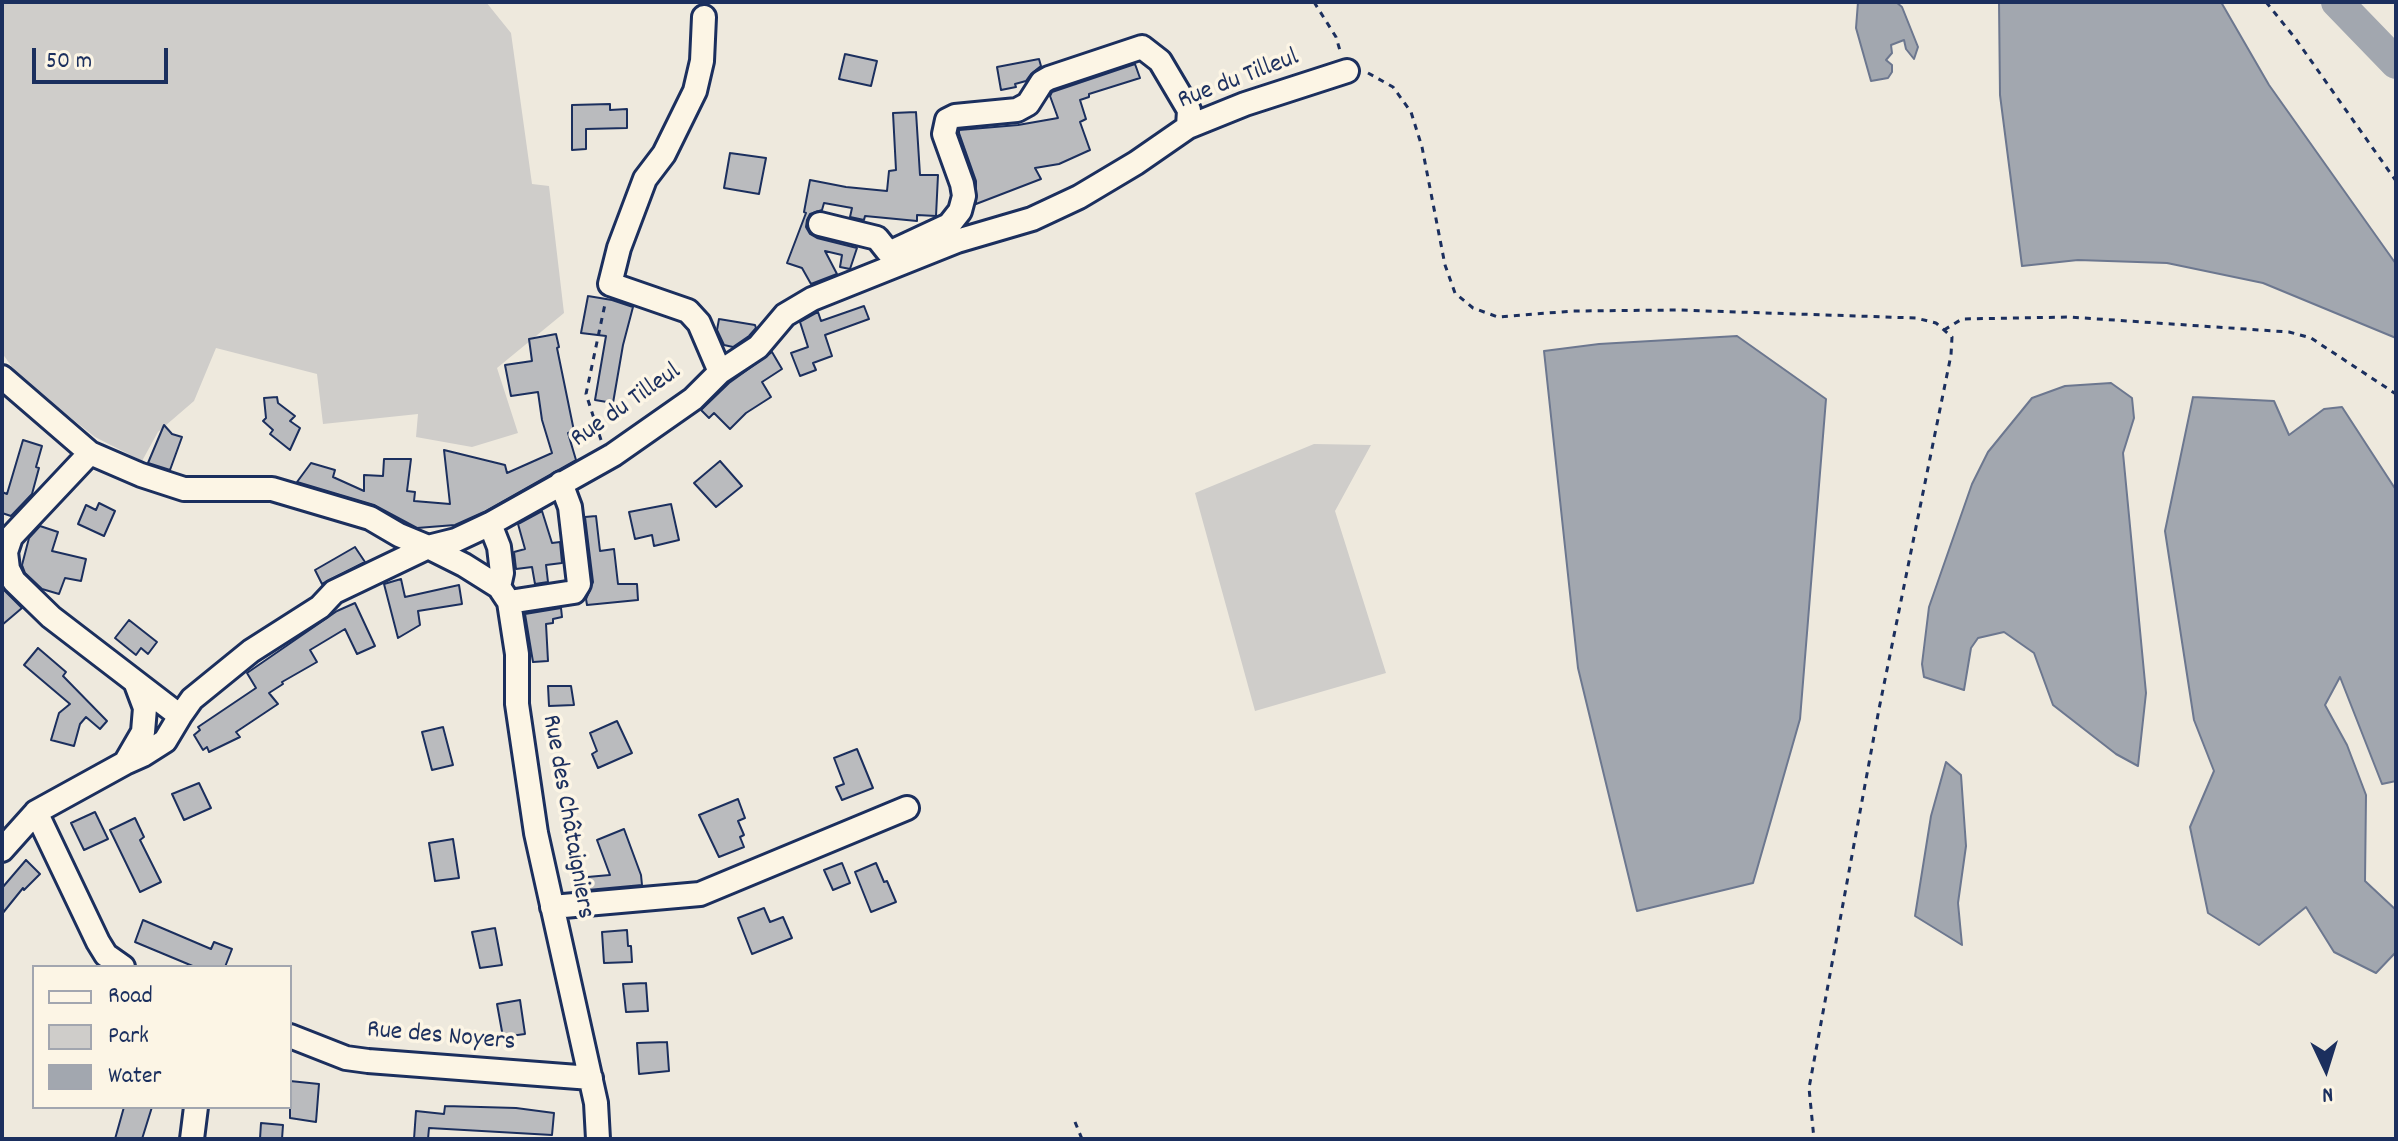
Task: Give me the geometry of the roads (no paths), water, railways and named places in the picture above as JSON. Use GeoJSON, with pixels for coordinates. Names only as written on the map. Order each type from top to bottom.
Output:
{"type":"FeatureCollection","features":[{"type":"Feature","properties":{"kind":"street"},"geometry":{"type":"LineString","coordinates":[[704,17],[702,61],[695,91],[664,154],[645,179],[619,248],[610,284],[688,311],[699,323],[720,372]]}},
{"type":"Feature","properties":{"kind":"street"},"geometry":{"type":"LineString","coordinates":[[820,224],[877,238],[894,259],[949,225],[960,211],[964,196],[944,134],[947,120],[955,116],[1017,110],[1028,104],[1042,82],[1049,78],[1142,47],[1160,61],[1189,110],[1188,127]]}},
{"type":"Feature","properties":{"kind":"street","name":"Rue du Tilleul"},"geometry":{"type":"LineString","coordinates":[[2,850],[36,812],[165,741],[192,699],[239,661],[320,607],[334,592],[428,547],[456,540],[490,524],[608,458],[693,399],[720,372],[758,347],[785,315],[812,299],[894,259],[1044,214],[1125,170],[1188,127],[1245,104],[1347,71]]}},
{"type":"Feature","properties":{"kind":"street"},"geometry":{"type":"LineString","coordinates":[[2,377],[90,453],[184,489],[272,489],[370,518],[480,574],[504,594],[574,592],[579,584],[570,507],[561,483]]}},
{"type":"Feature","properties":{"kind":"street"},"geometry":{"type":"LineString","coordinates":[[90,453],[11,537],[4,550],[8,569],[14,581],[51,617],[180,716]]}},
{"type":"Feature","properties":{"kind":"street","name":"Rue des Châtaigniers"},"geometry":{"type":"LineString","coordinates":[[490,524],[499,547],[504,594],[517,654],[517,704],[536,833],[591,1078],[598,1139]]}},
{"type":"Feature","properties":{"kind":"street"},"geometry":{"type":"LineString","coordinates":[[125,763],[143,732],[145,708],[136,682]]}},
{"type":"Feature","properties":{"kind":"street"},"geometry":{"type":"LineString","coordinates":[[552,907],[700,894],[907,808]]}},
{"type":"Feature","properties":{"kind":"street"},"geometry":{"type":"LineString","coordinates":[[36,812],[98,942],[106,955],[120,965]]}},
{"type":"Feature","properties":{"kind":"street","name":"Rue des Noyers"},"geometry":{"type":"LineString","coordinates":[[292,1037],[346,1058],[591,1078]]}},
{"type":"Feature","properties":{"kind":"street"},"geometry":{"type":"LineString","coordinates":[[192,1139],[196,1109]]}},
{"type":"Feature","properties":{"kind":"water"},"geometry":{"type":"Polygon","coordinates":[[[1858,2],[1896,2],[1902,7],[1918,47],[1914,59],[1906,49],[1904,40],[1891,45],[1892,53],[1886,60],[1892,65],[1888,78],[1871,81],[1856,28],[1858,2]]]}},
{"type":"Feature","properties":{"kind":"water"},"geometry":{"type":"Polygon","coordinates":[[[1999,2],[2221,2],[2269,85],[2396,264],[2396,338],[2263,283],[2167,263],[2078,260],[2022,266],[2000,95],[1999,2]]]}},
{"type":"Feature","properties":{"kind":"water"},"geometry":{"type":"Polygon","coordinates":[[[1737,336],[1826,399],[1800,719],[1753,883],[1637,911],[1578,668],[1544,351],[1599,344],[1737,336]]]}},
{"type":"Feature","properties":{"kind":"water"},"geometry":{"type":"Polygon","coordinates":[[[2111,383],[2132,398],[2134,418],[2123,453],[2146,693],[2138,766],[2116,754],[2053,705],[2034,653],[2004,632],[1978,638],[1971,648],[1964,690],[1924,677],[1922,664],[1929,607],[1972,484],[1988,452],[2032,398],[2065,386],[2111,383]]]}},
{"type":"Feature","properties":{"kind":"water"},"geometry":{"type":"Polygon","coordinates":[[[2193,397],[2274,401],[2289,435],[2324,409],[2342,407],[2396,490],[2396,781],[2382,784],[2340,677],[2325,705],[2347,745],[2366,795],[2365,881],[2396,910],[2396,952],[2376,973],[2334,952],[2306,907],[2259,945],[2208,913],[2190,827],[2214,771],[2194,720],[2165,531],[2193,397]]]}},
{"type":"Feature","properties":{"kind":"water"},"geometry":{"type":"Polygon","coordinates":[[[1946,762],[1961,775],[1966,846],[1958,903],[1962,945],[1915,916],[1931,816],[1946,762]]]}},
{"type":"Feature","properties":{"kind":"waterway"},"geometry":{"type":"LineString","coordinates":[[2337,2],[2396,63]]}}]}
